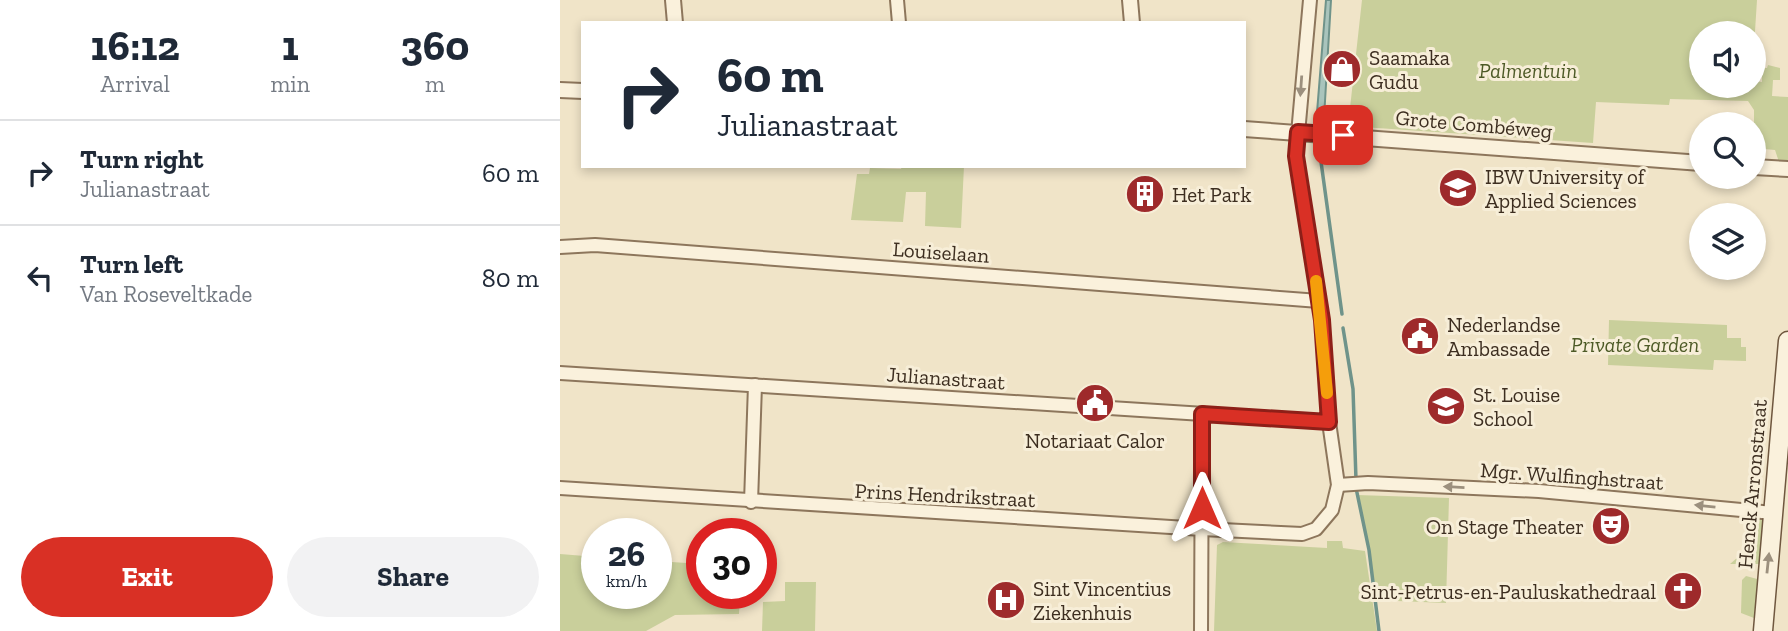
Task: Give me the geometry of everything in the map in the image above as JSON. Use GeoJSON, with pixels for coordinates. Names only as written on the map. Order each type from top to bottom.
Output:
{"type":"FeatureCollection","features":[{"type":"Feature","properties":{"kind":"main road","name":"Henck Arronstraat"},"geometry":{"type":"LineString","coordinates":[[1763,631],[1773,513],[1782,486],[1788,341]]}},
{"type":"Feature","properties":{"kind":"street"},"geometry":{"type":"LineString","coordinates":[[673,0],[675,21]]}},
{"type":"Feature","properties":{"kind":"street"},"geometry":{"type":"LineString","coordinates":[[897,0],[899,21]]}},
{"type":"Feature","properties":{"kind":"street"},"geometry":{"type":"LineString","coordinates":[[1130,0],[1132,21]]}},
{"type":"Feature","properties":{"kind":"street"},"geometry":{"type":"LineString","coordinates":[[1310,0],[1302,133],[1296,156],[1319,301],[1329,422],[1341,484]]}},
{"type":"Feature","properties":{"kind":"street"},"geometry":{"type":"LineString","coordinates":[[560,90],[581,91]]}},
{"type":"Feature","properties":{"kind":"street","name":"Grote Combéweg"},"geometry":{"type":"LineString","coordinates":[[1246,129],[1689,162]]}},
{"type":"Feature","properties":{"kind":"street"},"geometry":{"type":"LineString","coordinates":[[1766,168],[1788,169]]}},
{"type":"Feature","properties":{"kind":"street","name":"Louiselaan"},"geometry":{"type":"LineString","coordinates":[[560,247],[595,245],[1319,301]]}},
{"type":"Feature","properties":{"kind":"street","name":"Julianastraat"},"geometry":{"type":"LineString","coordinates":[[560,373],[1329,422]]}},
{"type":"Feature","properties":{"kind":"street"},"geometry":{"type":"LineString","coordinates":[[751,502],[755,385]]}},
{"type":"Feature","properties":{"kind":"street"},"geometry":{"type":"LineString","coordinates":[[1201,631],[1202,414]]}},
{"type":"Feature","properties":{"kind":"street","name":"Mgr. Wulfinghstraat"},"geometry":{"type":"LineString","coordinates":[[1341,484],[1368,482],[1539,491],[1773,513]]}},
{"type":"Feature","properties":{"kind":"street","name":"Prins Hendrikstraat"},"geometry":{"type":"LineString","coordinates":[[560,488],[751,502],[1302,534],[1316,529],[1324,521],[1332,510],[1341,484]]}},
{"type":"Feature","properties":{"kind":"green space","name":"Palmentuin"},"geometry":{"type":"Polygon","coordinates":[[[1362,0],[1757,0],[1756,21],[1689,21],[1689,98],[1766,98],[1766,68],[1768,65],[1780,68],[1780,80],[1773,80],[1772,96],[1788,97],[1788,163],[1779,162],[1775,150],[1766,149],[1766,112],[1754,112],[1748,101],[1670,99],[1669,105],[1596,102],[1593,143],[1348,126],[1362,0]]]}},
{"type":"Feature","properties":{"kind":"green space"},"geometry":{"type":"Polygon","coordinates":[[[870,168],[964,168],[961,228],[925,226],[926,192],[906,192],[903,222],[851,220],[857,174],[869,174],[870,168]]]}},
{"type":"Feature","properties":{"kind":"green space","name":"Private Garden"},"geometry":{"type":"Polygon","coordinates":[[[1609,320],[1727,325],[1727,338],[1741,338],[1741,347],[1746,347],[1746,361],[1714,360],[1713,370],[1608,365],[1609,320]]]}},
{"type":"Feature","properties":{"kind":"green space"},"geometry":{"type":"Polygon","coordinates":[[[1357,495],[1449,498],[1446,603],[1374,600],[1369,550],[1357,495]]]}},
{"type":"Feature","properties":{"kind":"green space"},"geometry":{"type":"Polygon","coordinates":[[[1737,514],[1760,515],[1764,520],[1762,564],[1730,564],[1745,551],[1746,520],[1737,514]]]}},
{"type":"Feature","properties":{"kind":"green space"},"geometry":{"type":"Polygon","coordinates":[[[1327,541],[1342,541],[1343,548],[1365,551],[1377,631],[1214,631],[1217,545],[1223,542],[1327,548],[1327,541]]]}},
{"type":"Feature","properties":{"kind":"green space"},"geometry":{"type":"Polygon","coordinates":[[[560,554],[581,556],[581,609],[672,609],[672,562],[686,563],[686,609],[739,609],[739,614],[675,615],[646,631],[560,631],[560,554]]]}},
{"type":"Feature","properties":{"kind":"green space"},"geometry":{"type":"Polygon","coordinates":[[[1746,576],[1761,580],[1759,616],[1754,618],[1741,613],[1742,580],[1746,576]]]}},
{"type":"Feature","properties":{"kind":"green space"},"geometry":{"type":"Polygon","coordinates":[[[785,582],[816,582],[815,631],[762,631],[763,609],[777,609],[777,601],[785,601],[785,582]]]}},
{"type":"Feature","properties":{"kind":"water"},"geometry":{"type":"Polygon","coordinates":[[[1326,0],[1331,0],[1324,118],[1322,125],[1316,125],[1326,0]]]}},
{"type":"Feature","properties":{"kind":"waterway"},"geometry":{"type":"LineString","coordinates":[[1318,140],[1342,314]]}},
{"type":"Feature","properties":{"kind":"waterway"},"geometry":{"type":"LineString","coordinates":[[1343,328],[1353,389],[1356,480]]}},
{"type":"Feature","properties":{"kind":"waterway"},"geometry":{"type":"LineString","coordinates":[[1356,488],[1369,550],[1379,631]]}},
{"type":"Feature","properties":{"kind":"slow traffic"},"geometry":{"type":"LineString","coordinates":[[1316,281],[1322,320],[1327,393]]}},
{"type":"Feature","properties":{"kind":"place","name":"Saamaka Gudu"},"geometry":{"type":"Point","coordinates":[1342,69]}},
{"type":"Feature","properties":{"kind":"place","name":"IBW University of Applied Sciences"},"geometry":{"type":"Point","coordinates":[1458,188]}},
{"type":"Feature","properties":{"kind":"place","name":"Het Park"},"geometry":{"type":"Point","coordinates":[1145,194]}},
{"type":"Feature","properties":{"kind":"place","name":"Nederlandse Ambassade"},"geometry":{"type":"Point","coordinates":[1420,336]}},
{"type":"Feature","properties":{"kind":"place","name":"Notariaat Calor"},"geometry":{"type":"Point","coordinates":[1095,403]}},
{"type":"Feature","properties":{"kind":"place","name":"St. Louise School"},"geometry":{"type":"Point","coordinates":[1446,406]}},
{"type":"Feature","properties":{"kind":"place","name":"On Stage Theater"},"geometry":{"type":"Point","coordinates":[1611,526]}},
{"type":"Feature","properties":{"kind":"place","name":"Sint-Petrus-en-Pauluskathedraal"},"geometry":{"type":"Point","coordinates":[1683,591]}},
{"type":"Feature","properties":{"kind":"place","name":"Sint Vincentius Ziekenhuis"},"geometry":{"type":"Point","coordinates":[1006,600]}},
{"type":"Feature","properties":{"kind":"route"},"geometry":{"type":"LineString","coordinates":[[1202,508],[1202,414],[1329,422],[1322,320],[1296,156],[1298,132],[1343,135]]}}]}
